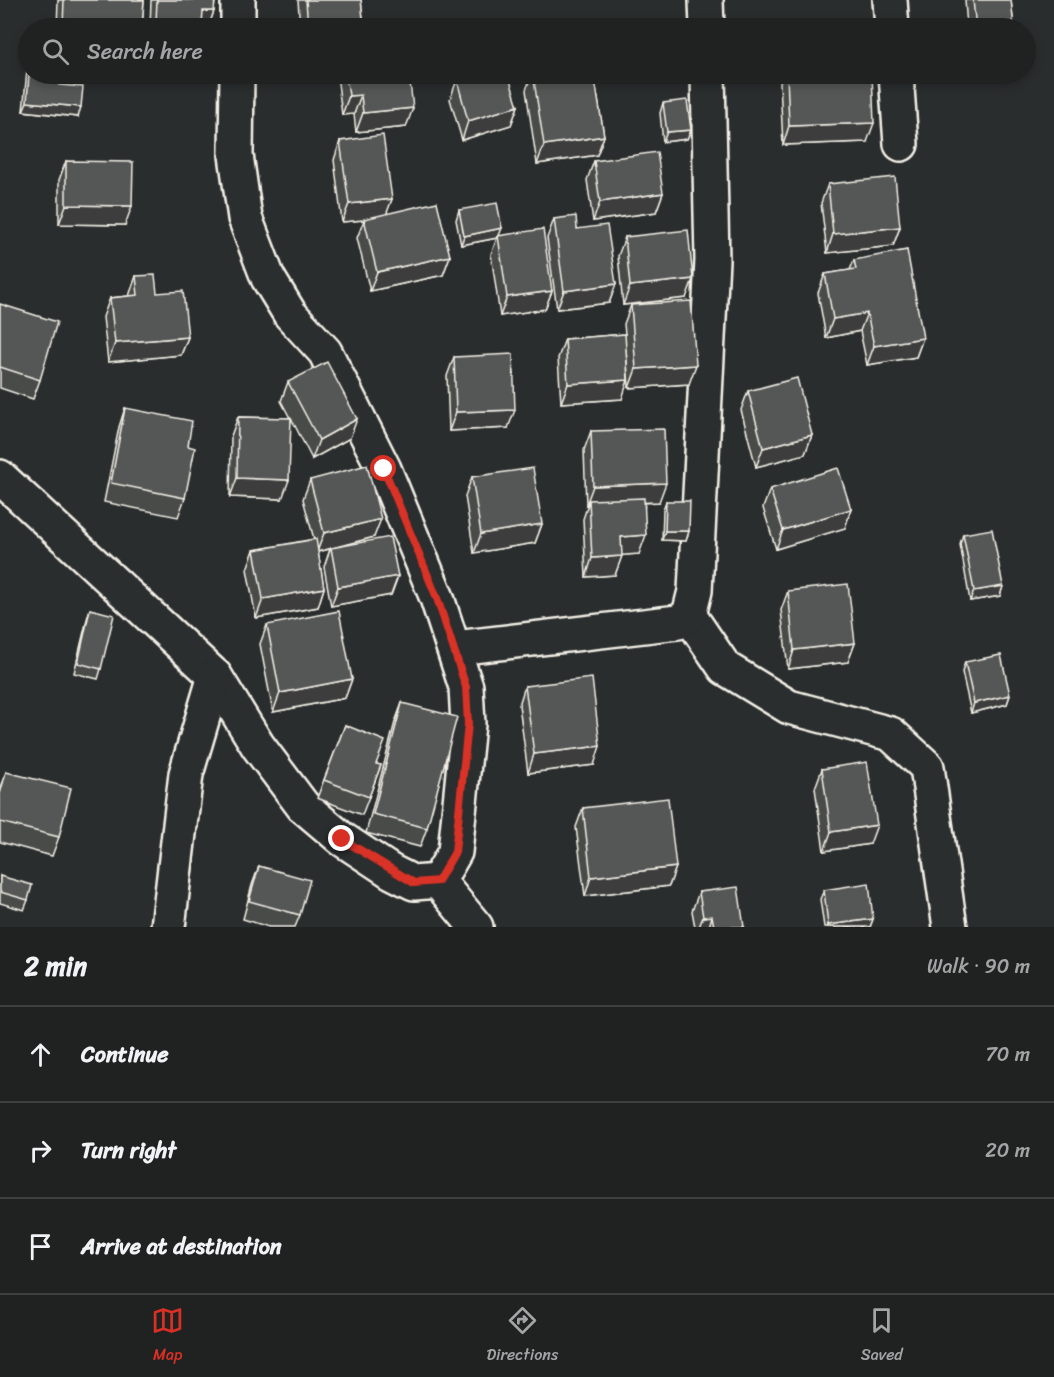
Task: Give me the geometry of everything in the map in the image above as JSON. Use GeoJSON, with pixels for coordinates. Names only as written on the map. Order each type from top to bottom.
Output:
{"type":"FeatureCollection","features":[{"type":"Feature","properties":{"kind":"street"},"geometry":{"type":"LineString","coordinates":[[238,0],[238,18]]}},
{"type":"Feature","properties":{"kind":"street"},"geometry":{"type":"LineString","coordinates":[[706,0],[707,18]]}},
{"type":"Feature","properties":{"kind":"street"},"geometry":{"type":"LineString","coordinates":[[890,0],[891,18]]}},
{"type":"Feature","properties":{"kind":"street"},"geometry":{"type":"LineString","coordinates":[[237,84],[236,155],[245,218],[268,278],[290,314],[325,352],[384,469],[455,648],[466,687],[468,724],[455,852],[438,881]]}},
{"type":"Feature","properties":{"kind":"street"},"geometry":{"type":"LineString","coordinates":[[455,648],[678,622],[689,615],[695,591],[712,260],[708,84]]}},
{"type":"Feature","properties":{"kind":"street"},"geometry":{"type":"LineString","coordinates":[[897,84],[901,144]]}},
{"type":"Feature","properties":{"kind":"street"},"geometry":{"type":"LineString","coordinates":[[0,477],[215,676],[258,746],[303,806],[342,839],[392,872],[414,883],[438,881]]}},
{"type":"Feature","properties":{"kind":"street"},"geometry":{"type":"LineString","coordinates":[[689,615],[725,668],[789,707],[891,734],[927,767],[950,927]]}},
{"type":"Feature","properties":{"kind":"street"},"geometry":{"type":"LineString","coordinates":[[168,927],[186,774],[215,676]]}},
{"type":"Feature","properties":{"kind":"street"},"geometry":{"type":"LineString","coordinates":[[438,881],[476,927]]}},
{"type":"Feature","properties":{"kind":"building"},"geometry":{"type":"Polygon","coordinates":[[[64,0],[144,0],[143,18],[63,18],[64,0]]]}},
{"type":"Feature","properties":{"kind":"building"},"geometry":{"type":"Polygon","coordinates":[[[157,0],[215,0],[214,11],[203,11],[202,18],[156,18],[157,0]]]}},
{"type":"Feature","properties":{"kind":"building"},"geometry":{"type":"Polygon","coordinates":[[[306,0],[361,0],[363,18],[307,18],[306,0]]]}},
{"type":"Feature","properties":{"kind":"building"},"geometry":{"type":"Polygon","coordinates":[[[973,0],[1011,0],[1013,18],[975,18],[973,0]]]}},
{"type":"Feature","properties":{"kind":"building"},"geometry":{"type":"Polygon","coordinates":[[[28,84],[83,87],[81,107],[27,102],[28,84]]]}},
{"type":"Feature","properties":{"kind":"building"},"geometry":{"type":"Polygon","coordinates":[[[347,84],[410,84],[413,108],[363,113],[361,95],[349,96],[347,84]]]}},
{"type":"Feature","properties":{"kind":"building"},"geometry":{"type":"Polygon","coordinates":[[[458,84],[511,84],[518,106],[468,121],[458,84]]]}},
{"type":"Feature","properties":{"kind":"building"},"geometry":{"type":"Polygon","coordinates":[[[535,84],[596,84],[604,136],[544,145],[535,84]]]}},
{"type":"Feature","properties":{"kind":"building"},"geometry":{"type":"Polygon","coordinates":[[[787,84],[872,84],[874,123],[789,126],[787,84]]]}},
{"type":"Feature","properties":{"kind":"building"},"geometry":{"type":"Polygon","coordinates":[[[687,100],[691,130],[667,132],[663,103],[687,100]]]}},
{"type":"Feature","properties":{"kind":"building"},"geometry":{"type":"Polygon","coordinates":[[[383,135],[392,199],[349,204],[340,141],[383,135]]]}},
{"type":"Feature","properties":{"kind":"building"},"geometry":{"type":"Polygon","coordinates":[[[657,152],[663,193],[600,202],[594,161],[657,152]]]}},
{"type":"Feature","properties":{"kind":"building"},"geometry":{"type":"Polygon","coordinates":[[[66,161],[133,162],[132,206],[66,205],[66,161]]]}},
{"type":"Feature","properties":{"kind":"building"},"geometry":{"type":"Polygon","coordinates":[[[895,177],[900,227],[833,234],[828,184],[895,177]]]}},
{"type":"Feature","properties":{"kind":"building"},"geometry":{"type":"Polygon","coordinates":[[[437,202],[450,256],[377,272],[364,219],[437,202]]]}},
{"type":"Feature","properties":{"kind":"building"},"geometry":{"type":"Polygon","coordinates":[[[497,203],[502,228],[464,236],[459,210],[497,203]]]}},
{"type":"Feature","properties":{"kind":"building"},"geometry":{"type":"Polygon","coordinates":[[[576,216],[577,229],[607,225],[616,284],[564,291],[554,219],[576,216]]]}},
{"type":"Feature","properties":{"kind":"building"},"geometry":{"type":"Polygon","coordinates":[[[543,229],[552,291],[507,297],[498,236],[543,229]]]}},
{"type":"Feature","properties":{"kind":"building"},"geometry":{"type":"Polygon","coordinates":[[[688,230],[693,279],[630,286],[625,237],[688,230]]]}},
{"type":"Feature","properties":{"kind":"building"},"geometry":{"type":"Polygon","coordinates":[[[907,250],[923,338],[874,346],[867,313],[833,319],[825,274],[856,269],[854,260],[907,250]]]}},
{"type":"Feature","properties":{"kind":"building"},"geometry":{"type":"Polygon","coordinates":[[[155,275],[157,293],[183,291],[188,337],[115,343],[110,298],[138,295],[136,276],[155,275]]]}},
{"type":"Feature","properties":{"kind":"building"},"geometry":{"type":"Polygon","coordinates":[[[691,301],[696,365],[636,369],[631,305],[691,301]]]}},
{"type":"Feature","properties":{"kind":"building"},"geometry":{"type":"Polygon","coordinates":[[[0,304],[57,322],[40,380],[0,367],[0,304]]]}},
{"type":"Feature","properties":{"kind":"building"},"geometry":{"type":"Polygon","coordinates":[[[625,334],[628,380],[568,384],[565,339],[625,334]]]}},
{"type":"Feature","properties":{"kind":"building"},"geometry":{"type":"Polygon","coordinates":[[[513,354],[515,410],[456,412],[454,357],[513,354]]]}},
{"type":"Feature","properties":{"kind":"building"},"geometry":{"type":"Polygon","coordinates":[[[327,362],[357,419],[319,440],[288,382],[327,362]]]}},
{"type":"Feature","properties":{"kind":"building"},"geometry":{"type":"Polygon","coordinates":[[[797,378],[812,435],[763,448],[748,391],[797,378]]]}},
{"type":"Feature","properties":{"kind":"building"},"geometry":{"type":"Polygon","coordinates":[[[125,408],[192,421],[188,446],[195,448],[185,498],[111,483],[125,408]]]}},
{"type":"Feature","properties":{"kind":"building"},"geometry":{"type":"Polygon","coordinates":[[[238,417],[291,418],[289,480],[237,478],[238,417]]]}},
{"type":"Feature","properties":{"kind":"building"},"geometry":{"type":"Polygon","coordinates":[[[664,429],[666,483],[593,486],[591,431],[664,429]]]}},
{"type":"Feature","properties":{"kind":"building"},"geometry":{"type":"Polygon","coordinates":[[[367,465],[381,519],[324,533],[310,480],[367,465]]]}},
{"type":"Feature","properties":{"kind":"building"},"geometry":{"type":"Polygon","coordinates":[[[533,468],[542,524],[481,534],[472,477],[533,468]]]}},
{"type":"Feature","properties":{"kind":"building"},"geometry":{"type":"Polygon","coordinates":[[[838,468],[851,509],[783,530],[770,489],[838,468]]]}},
{"type":"Feature","properties":{"kind":"building"},"geometry":{"type":"Polygon","coordinates":[[[644,498],[646,535],[621,537],[622,556],[592,558],[589,500],[644,498]]]}},
{"type":"Feature","properties":{"kind":"building"},"geometry":{"type":"Polygon","coordinates":[[[666,501],[690,501],[689,531],[665,531],[666,501]]]}},
{"type":"Feature","properties":{"kind":"building"},"geometry":{"type":"Polygon","coordinates":[[[992,529],[1003,586],[974,591],[963,534],[992,529]]]}},
{"type":"Feature","properties":{"kind":"building"},"geometry":{"type":"Polygon","coordinates":[[[390,537],[398,576],[338,587],[331,548],[390,537]]]}},
{"type":"Feature","properties":{"kind":"building"},"geometry":{"type":"Polygon","coordinates":[[[316,539],[324,588],[263,599],[254,550],[316,539]]]}},
{"type":"Feature","properties":{"kind":"building"},"geometry":{"type":"Polygon","coordinates":[[[848,584],[855,643],[794,650],[788,591],[848,584]]]}},
{"type":"Feature","properties":{"kind":"building"},"geometry":{"type":"Polygon","coordinates":[[[90,609],[114,615],[101,669],[78,663],[90,609]]]}},
{"type":"Feature","properties":{"kind":"building"},"geometry":{"type":"Polygon","coordinates":[[[339,611],[352,679],[280,693],[267,625],[339,611]]]}},
{"type":"Feature","properties":{"kind":"building"},"geometry":{"type":"Polygon","coordinates":[[[1001,655],[1010,695],[974,703],[965,662],[1001,655]]]}},
{"type":"Feature","properties":{"kind":"building"},"geometry":{"type":"Polygon","coordinates":[[[592,678],[600,746],[534,754],[525,686],[592,678]]]}},
{"type":"Feature","properties":{"kind":"building"},"geometry":{"type":"Polygon","coordinates":[[[402,703],[457,717],[427,828],[373,814],[402,703]]]}},
{"type":"Feature","properties":{"kind":"building"},"geometry":{"type":"Polygon","coordinates":[[[345,725],[385,741],[376,764],[381,765],[369,797],[324,780],[345,725]]]}},
{"type":"Feature","properties":{"kind":"building"},"geometry":{"type":"Polygon","coordinates":[[[867,762],[877,825],[831,832],[822,769],[867,762]]]}},
{"type":"Feature","properties":{"kind":"building"},"geometry":{"type":"Polygon","coordinates":[[[6,772],[71,788],[59,837],[0,822],[0,794],[6,772]]]}},
{"type":"Feature","properties":{"kind":"building"},"geometry":{"type":"Polygon","coordinates":[[[668,798],[676,867],[591,877],[583,808],[668,798]]]}},
{"type":"Feature","properties":{"kind":"building"},"geometry":{"type":"Polygon","coordinates":[[[259,866],[310,880],[300,915],[249,901],[259,866]]]}},
{"type":"Feature","properties":{"kind":"building"},"geometry":{"type":"Polygon","coordinates":[[[0,876],[32,885],[28,900],[0,892],[0,876]]]}},
{"type":"Feature","properties":{"kind":"building"},"geometry":{"type":"Polygon","coordinates":[[[869,883],[873,919],[828,925],[824,890],[869,883]]]}},
{"type":"Feature","properties":{"kind":"building"},"geometry":{"type":"Polygon","coordinates":[[[738,887],[744,927],[714,927],[712,916],[703,917],[699,892],[738,887]]]}},
{"type":"Feature","properties":{"kind":"route"},"geometry":{"type":"LineString","coordinates":[[342,839],[392,872],[414,883],[438,881],[455,852],[459,791],[468,724],[466,687],[437,598],[384,469]]}}]}
